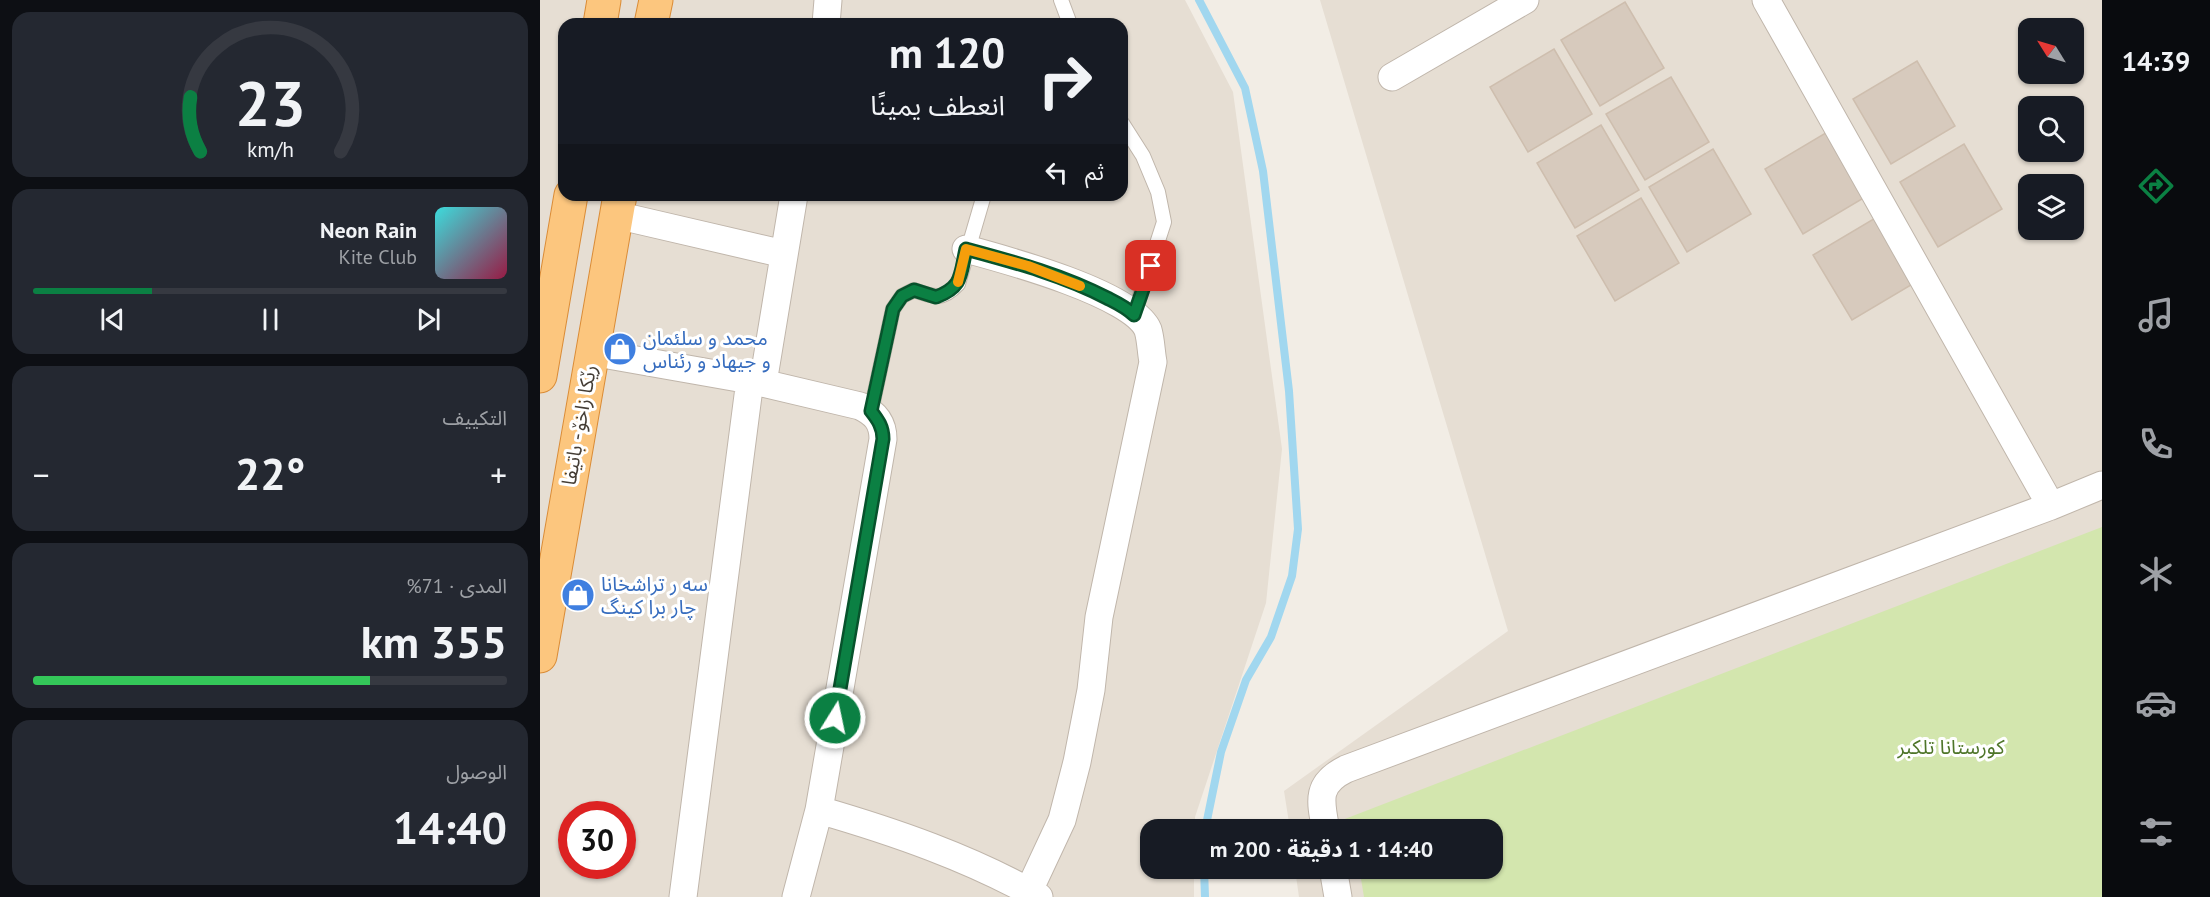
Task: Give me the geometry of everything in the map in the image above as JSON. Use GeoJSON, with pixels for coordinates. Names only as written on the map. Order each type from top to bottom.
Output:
{"type":"FeatureCollection","features":[{"type":"Feature","properties":{"kind":"highway"},"geometry":{"type":"LineString","coordinates":[[601,18],[604,0]]}},
{"type":"Feature","properties":{"kind":"highway"},"geometry":{"type":"LineString","coordinates":[[652,18],[656,0]]}},
{"type":"Feature","properties":{"kind":"highway"},"geometry":{"type":"LineString","coordinates":[[540,373],[548,274],[569,201]]}},
{"type":"Feature","properties":{"kind":"highway","name":"رێکا زاخۆ - باتیفا"},"geometry":{"type":"LineString","coordinates":[[540,656],[618,205]]}},
{"type":"Feature","properties":{"kind":"street"},"geometry":{"type":"LineString","coordinates":[[826,18],[828,0]]}},
{"type":"Feature","properties":{"kind":"street"},"geometry":{"type":"LineString","coordinates":[[1392,77],[1525,0]]}},
{"type":"Feature","properties":{"kind":"street"},"geometry":{"type":"LineString","coordinates":[[1766,0],[2051,506]]}},
{"type":"Feature","properties":{"kind":"street"},"geometry":{"type":"LineString","coordinates":[[683,897],[757,381],[793,201]]}},
{"type":"Feature","properties":{"kind":"street"},"geometry":{"type":"LineString","coordinates":[[618,205],[784,254]]}},
{"type":"Feature","properties":{"kind":"street"},"geometry":{"type":"LineString","coordinates":[[819,810],[927,845],[980,867],[1031,895],[1062,820],[1077,762],[1091,690],[1099,616],[1153,362],[1148,328],[1128,309],[1090,289],[1028,266],[966,249]]}},
{"type":"Feature","properties":{"kind":"street"},"geometry":{"type":"LineString","coordinates":[[591,352],[757,381],[860,406],[871,411],[879,420],[883,430],[819,810],[796,897]]}},
{"type":"Feature","properties":{"kind":"street"},"geometry":{"type":"LineString","coordinates":[[1324,819],[1321,805],[1323,789],[1334,775],[1346,769],[2102,485]]}},
{"type":"Feature","properties":{"kind":"street"},"geometry":{"type":"LineString","coordinates":[[1335,879],[1338,897]]}},
{"type":"Feature","properties":{"kind":"lane"},"geometry":{"type":"LineString","coordinates":[[1061,0],[1068,18]]}},
{"type":"Feature","properties":{"kind":"lane"},"geometry":{"type":"LineString","coordinates":[[1128,132],[1143,156],[1158,192],[1164,222],[1134,315]]}},
{"type":"Feature","properties":{"kind":"lane"},"geometry":{"type":"LineString","coordinates":[[871,411],[893,309],[902,296],[914,290],[936,297],[950,292],[958,284],[966,249],[982,201]]}},
{"type":"Feature","properties":{"kind":"shaded area"},"geometry":{"type":"Polygon","coordinates":[[[540,0],[1185,0],[1233,92],[1282,449],[1266,603],[1195,819],[1140,819],[1140,879],[1194,879],[1194,897],[540,897],[540,0]]]}},
{"type":"Feature","properties":{"kind":"shaded area"},"geometry":{"type":"Polygon","coordinates":[[[1320,0],[2102,0],[2102,897],[1299,897],[1296,879],[1503,879],[1503,819],[1288,819],[1284,791],[1508,631],[1320,0]]]}},
{"type":"Feature","properties":{"kind":"green space","name":"كورستانا تلكبر"},"geometry":{"type":"Polygon","coordinates":[[[2102,527],[2102,897],[1364,897],[1361,879],[1503,879],[1503,819],[1345,819],[2102,527]]]}},
{"type":"Feature","properties":{"kind":"building"},"geometry":{"type":"Polygon","coordinates":[[[1625,2],[1664,68],[1600,106],[1561,40],[1625,2]]]}},
{"type":"Feature","properties":{"kind":"building"},"geometry":{"type":"Polygon","coordinates":[[[1554,49],[1592,114],[1528,152],[1490,87],[1554,49]]]}},
{"type":"Feature","properties":{"kind":"building"},"geometry":{"type":"Polygon","coordinates":[[[1917,61],[1955,126],[1891,164],[1853,99],[1917,61]]]}},
{"type":"Feature","properties":{"kind":"building"},"geometry":{"type":"Polygon","coordinates":[[[1671,77],[1709,142],[1645,180],[1606,114],[1671,77]]]}},
{"type":"Feature","properties":{"kind":"building"},"geometry":{"type":"Polygon","coordinates":[[[1601,125],[1639,190],[1575,228],[1537,163],[1601,125]]]}},
{"type":"Feature","properties":{"kind":"building"},"geometry":{"type":"Polygon","coordinates":[[[1829,131],[1867,196],[1803,234],[1765,169],[1829,131]]]}},
{"type":"Feature","properties":{"kind":"building"},"geometry":{"type":"Polygon","coordinates":[[[1964,144],[2002,209],[1938,247],[1900,182],[1964,144]]]}},
{"type":"Feature","properties":{"kind":"building"},"geometry":{"type":"Polygon","coordinates":[[[1713,149],[1751,214],[1687,252],[1649,187],[1713,149]]]}},
{"type":"Feature","properties":{"kind":"building"},"geometry":{"type":"Polygon","coordinates":[[[1641,198],[1679,263],[1615,301],[1577,236],[1641,198]]]}},
{"type":"Feature","properties":{"kind":"building"},"geometry":{"type":"Polygon","coordinates":[[[1877,217],[1916,282],[1852,320],[1813,255],[1877,217]]]}},
{"type":"Feature","properties":{"kind":"waterway"},"geometry":{"type":"LineString","coordinates":[[1199,0],[1245,88],[1263,171],[1289,391],[1298,529],[1292,576],[1271,637],[1246,680],[1221,752],[1207,819]]}},
{"type":"Feature","properties":{"kind":"waterway"},"geometry":{"type":"LineString","coordinates":[[1204,879],[1205,897]]}},
{"type":"Feature","properties":{"kind":"slow traffic"},"geometry":{"type":"LineString","coordinates":[[958,282],[966,249],[1028,266],[1080,286]]}},
{"type":"Feature","properties":{"kind":"place","name":"محمد و سلئمان و جيهاد و رئناس"},"geometry":{"type":"Point","coordinates":[620,349]}},
{"type":"Feature","properties":{"kind":"place","name":"سه ر تراشخانا چار برا كينگ"},"geometry":{"type":"Point","coordinates":[578,595]}},
{"type":"Feature","properties":{"kind":"route"},"geometry":{"type":"LineString","coordinates":[[835,718],[883,439],[883,430],[879,420],[871,411],[893,309],[902,296],[914,290],[936,297],[950,292],[958,284],[966,249],[1028,266],[1090,289],[1128,309],[1134,315],[1151,266]]}}]}
